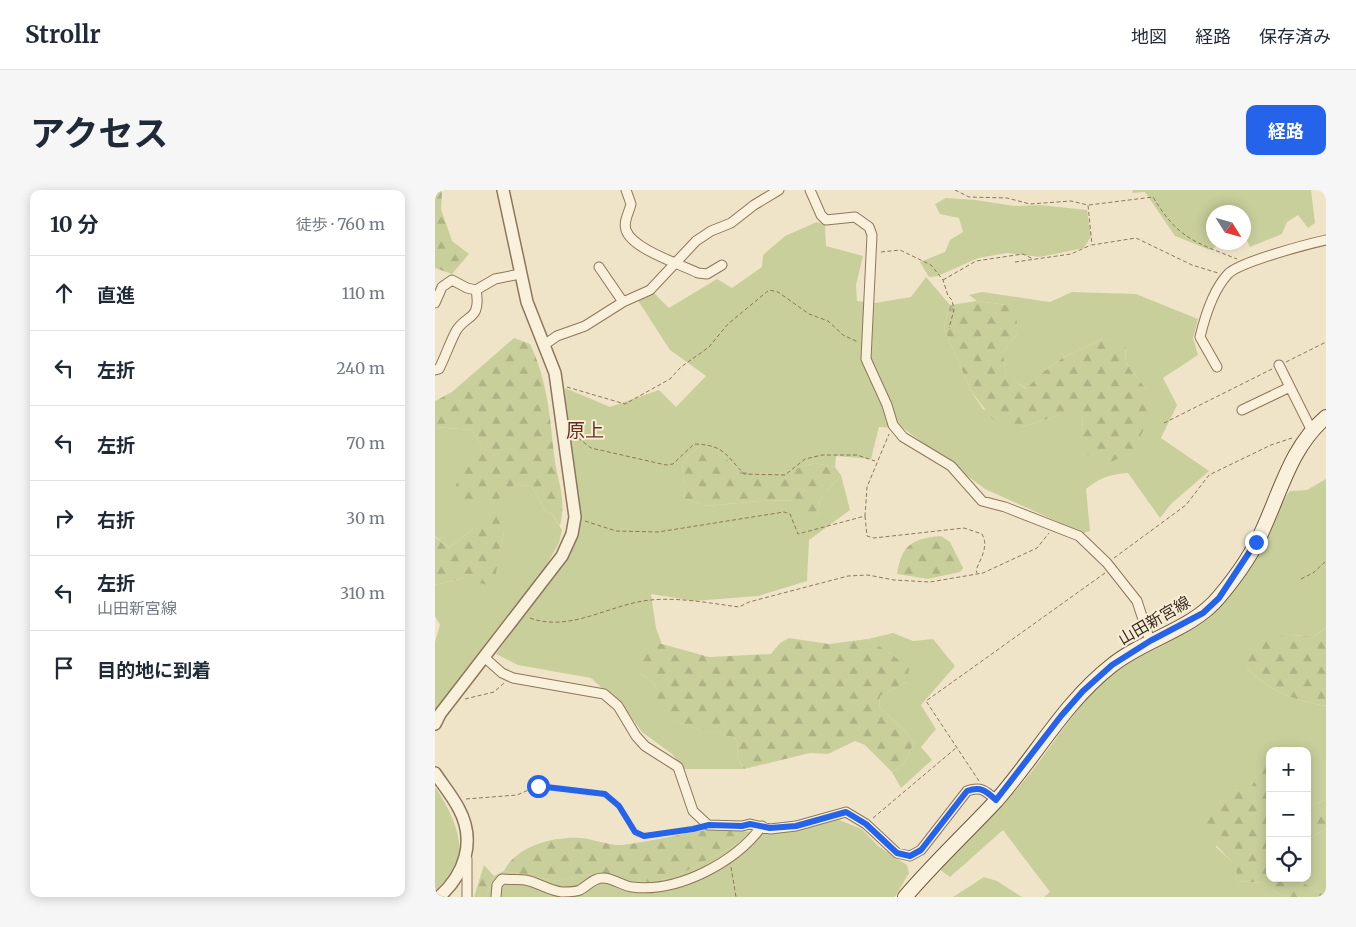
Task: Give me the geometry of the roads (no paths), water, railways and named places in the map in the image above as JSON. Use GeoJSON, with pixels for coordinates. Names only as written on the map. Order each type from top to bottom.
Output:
{"type":"FeatureCollection","features":[{"type":"Feature","properties":{"kind":"main road","name":"山田新宮線"},"geometry":{"type":"LineString","coordinates":[[905,897],[996,800],[1061,716],[1083,691],[1112,665],[1150,641],[1203,613],[1219,598],[1264,529],[1293,455],[1326,416]]}},
{"type":"Feature","properties":{"kind":"street"},"geometry":{"type":"LineString","coordinates":[[435,724],[452,698],[561,556],[572,534],[575,518],[556,384],[544,345],[527,302],[503,190]]}},
{"type":"Feature","properties":{"kind":"street"},"geometry":{"type":"LineString","coordinates":[[626,190],[631,204],[625,220],[626,230],[631,240],[645,249],[698,273],[707,274],[722,265]]}},
{"type":"Feature","properties":{"kind":"street"},"geometry":{"type":"LineString","coordinates":[[544,345],[557,336],[585,326],[623,302],[650,290],[662,280],[696,241],[711,231],[731,223],[754,205],[779,190]]}},
{"type":"Feature","properties":{"kind":"street"},"geometry":{"type":"LineString","coordinates":[[810,190],[821,215],[826,220],[855,217],[869,227],[872,235],[866,359],[887,405],[893,425],[903,437],[951,466],[982,501],[1005,507],[1079,536],[1109,566],[1137,601],[1150,641]]}},
{"type":"Feature","properties":{"kind":"street"},"geometry":{"type":"LineString","coordinates":[[1217,366],[1200,337],[1215,292],[1229,273],[1308,244],[1326,240]]}},
{"type":"Feature","properties":{"kind":"street"},"geometry":{"type":"LineString","coordinates":[[599,267],[623,302]]}},
{"type":"Feature","properties":{"kind":"street"},"geometry":{"type":"LineString","coordinates":[[435,303],[442,287],[451,280],[476,290],[495,279],[520,274]]}},
{"type":"Feature","properties":{"kind":"street"},"geometry":{"type":"LineString","coordinates":[[435,370],[439,369],[456,331],[474,313],[478,302],[476,290]]}},
{"type":"Feature","properties":{"kind":"street"},"geometry":{"type":"LineString","coordinates":[[1279,365],[1290,387],[1308,435]]}},
{"type":"Feature","properties":{"kind":"street"},"geometry":{"type":"LineString","coordinates":[[1242,410],[1290,387]]}},
{"type":"Feature","properties":{"kind":"street"},"geometry":{"type":"LineString","coordinates":[[484,657],[501,673],[509,676],[605,694],[618,706],[636,736],[645,746],[678,767],[687,799],[693,811],[709,825],[742,826],[750,824],[770,828],[796,826],[846,812],[866,824],[897,853],[910,856],[921,850],[967,791],[976,788],[985,790],[996,800]]}},
{"type":"Feature","properties":{"kind":"street"},"geometry":{"type":"LineString","coordinates":[[435,773],[459,809],[466,825],[469,842],[467,897]]}},
{"type":"Feature","properties":{"kind":"street"},"geometry":{"type":"LineString","coordinates":[[496,897],[497,885],[502,880],[526,880],[559,892],[579,891],[595,879],[605,878],[631,887],[650,888],[671,884],[703,873],[730,859],[754,837],[762,826]]}},
{"type":"Feature","properties":{"kind":"street"},"geometry":{"type":"LineString","coordinates":[[439,897],[451,887],[467,856]]}},
{"type":"Feature","properties":{"kind":"district","name":"原上"},"geometry":{"type":"Point","coordinates":[585,430]}}]}
